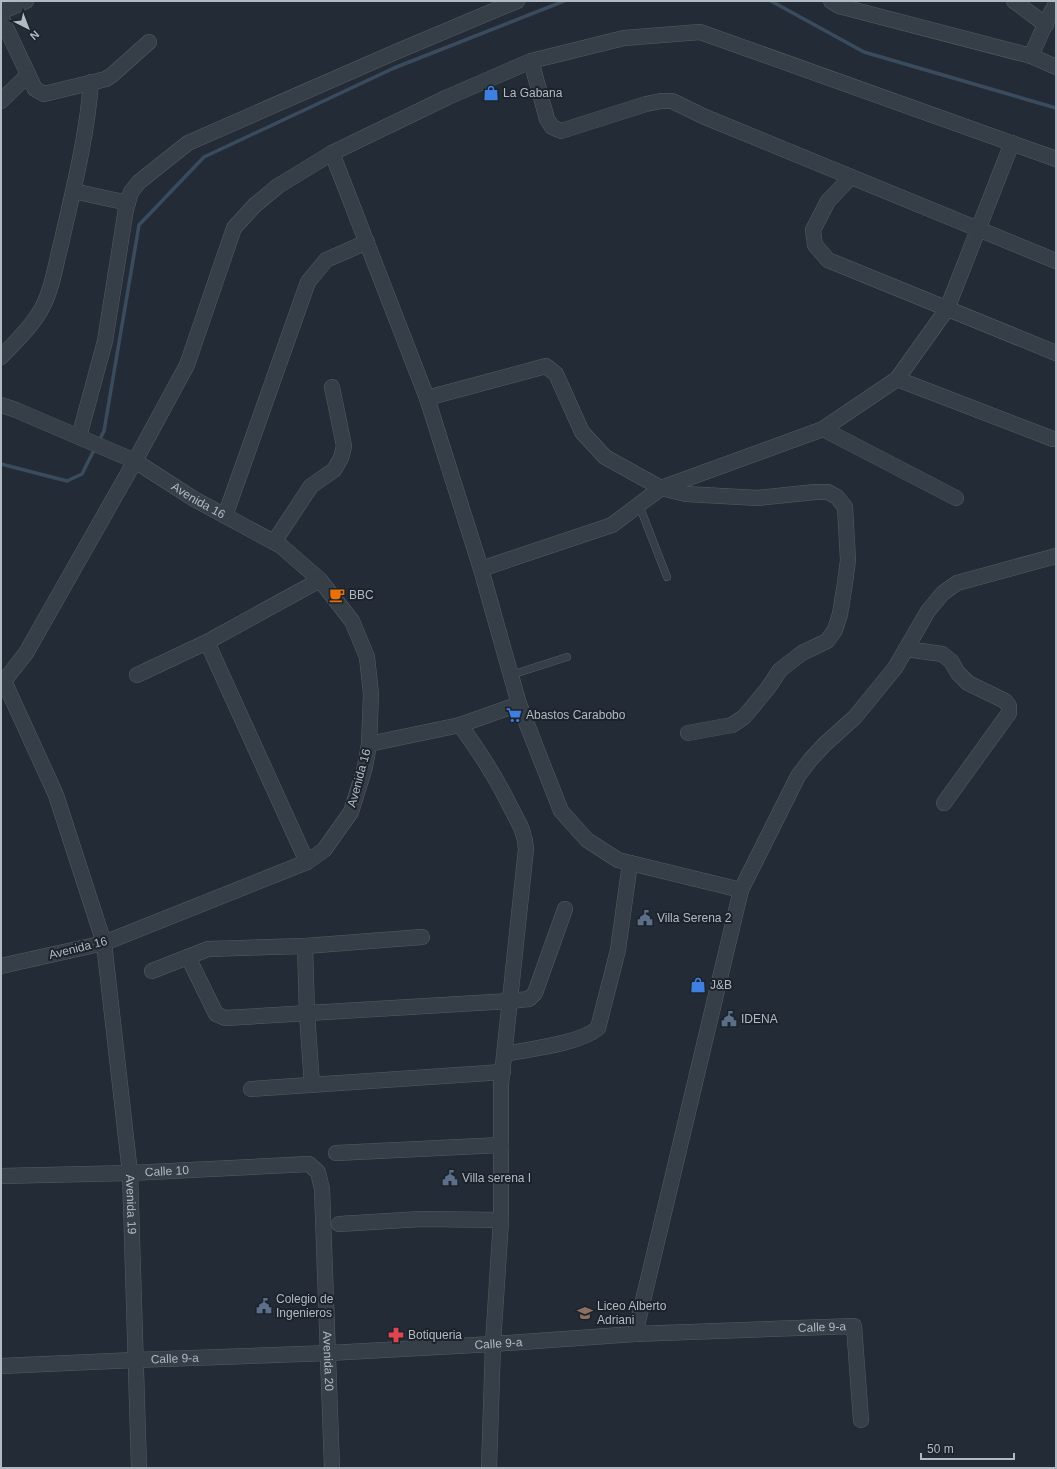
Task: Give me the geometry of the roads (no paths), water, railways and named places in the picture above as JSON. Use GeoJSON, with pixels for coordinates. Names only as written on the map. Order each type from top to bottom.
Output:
{"type":"FeatureCollection","features":[{"type":"Feature","properties":{"kind":"street"},"geometry":{"type":"LineString","coordinates":[[1,12],[26,1]]}},
{"type":"Feature","properties":{"kind":"street"},"geometry":{"type":"LineString","coordinates":[[1,405],[85,440],[106,341],[128,202],[131,192],[139,182],[188,143],[518,1]]}},
{"type":"Feature","properties":{"kind":"street"},"geometry":{"type":"LineString","coordinates":[[831,1],[839,6],[1031,56],[1056,68]]}},
{"type":"Feature","properties":{"kind":"street"},"geometry":{"type":"LineString","coordinates":[[1014,1],[1046,25]]}},
{"type":"Feature","properties":{"kind":"street"},"geometry":{"type":"LineString","coordinates":[[1031,56],[1056,4]]}},
{"type":"Feature","properties":{"kind":"street"},"geometry":{"type":"LineString","coordinates":[[1,17],[35,89],[44,94],[106,79],[112,76],[149,42]]}},
{"type":"Feature","properties":{"kind":"street"},"geometry":{"type":"LineString","coordinates":[[2,679],[26,653],[135,461],[187,365],[234,228],[255,205],[278,186],[332,153],[448,97],[531,62],[624,38],[700,32],[1056,159]]}},
{"type":"Feature","properties":{"kind":"street"},"geometry":{"type":"LineString","coordinates":[[531,62],[547,119],[552,128],[561,131],[646,104],[672,101],[705,117],[1056,261]]}},
{"type":"Feature","properties":{"kind":"street"},"geometry":{"type":"LineString","coordinates":[[1,101],[28,75]]}},
{"type":"Feature","properties":{"kind":"street"},"geometry":{"type":"LineString","coordinates":[[1,357],[23,334],[40,313],[50,287],[73,191],[89,108],[91,82]]}},
{"type":"Feature","properties":{"kind":"street"},"geometry":{"type":"LineString","coordinates":[[481,569],[612,525],[661,488],[824,429],[897,379],[948,309],[1012,143]]}},
{"type":"Feature","properties":{"kind":"street"},"geometry":{"type":"LineString","coordinates":[[332,153],[427,398],[481,569],[519,704],[561,811],[587,840],[618,860],[741,890]]}},
{"type":"Feature","properties":{"kind":"street"},"geometry":{"type":"LineString","coordinates":[[851,177],[828,201],[813,230],[815,244],[828,260],[1056,353]]}},
{"type":"Feature","properties":{"kind":"street"},"geometry":{"type":"LineString","coordinates":[[73,191],[128,202]]}},
{"type":"Feature","properties":{"kind":"street"},"geometry":{"type":"LineString","coordinates":[[225,516],[308,282],[326,260],[367,242]]}},
{"type":"Feature","properties":{"kind":"street"},"geometry":{"type":"LineString","coordinates":[[427,398],[546,366],[556,374],[582,432],[606,457],[661,488],[686,494],[758,498],[815,492],[828,492],[838,497],[845,507],[848,560],[840,614],[834,630],[827,641],[802,653],[780,670],[768,688],[744,717],[732,725],[688,733]]}},
{"type":"Feature","properties":{"kind":"street"},"geometry":{"type":"LineString","coordinates":[[897,379],[1052,439]]}},
{"type":"Feature","properties":{"kind":"street"},"geometry":{"type":"LineString","coordinates":[[274,542],[311,486],[334,470],[341,458],[344,446],[332,387]]}},
{"type":"Feature","properties":{"kind":"street"},"geometry":{"type":"LineString","coordinates":[[824,429],[956,498]]}},
{"type":"Feature","properties":{"kind":"street","name":"Avenida 16"},"geometry":{"type":"LineString","coordinates":[[1,966],[104,943],[308,862],[324,850],[351,812],[365,767],[369,744],[371,694],[367,658],[352,621],[320,580],[281,546],[194,499],[135,461],[85,440]]}},
{"type":"Feature","properties":{"kind":"street"},"geometry":{"type":"LineString","coordinates":[[635,1334],[741,890],[798,776],[825,744],[854,717],[895,668],[928,611],[943,593],[957,583],[1056,556]]}},
{"type":"Feature","properties":{"kind":"street"},"geometry":{"type":"LineString","coordinates":[[137,675],[207,642],[320,580]]}},
{"type":"Feature","properties":{"kind":"street"},"geometry":{"type":"LineString","coordinates":[[207,642],[308,862]]}},
{"type":"Feature","properties":{"kind":"street"},"geometry":{"type":"LineString","coordinates":[[906,649],[942,654],[951,661],[958,673],[968,683],[1004,700],[1009,706],[1009,713],[944,803]]}},
{"type":"Feature","properties":{"kind":"street","name":"Avenida 19"},"geometry":{"type":"LineString","coordinates":[[2,679],[56,795],[104,943],[130,1173],[139,1468]]}},
{"type":"Feature","properties":{"kind":"street"},"geometry":{"type":"LineString","coordinates":[[369,744],[460,725],[519,704]]}},
{"type":"Feature","properties":{"kind":"street"},"geometry":{"type":"LineString","coordinates":[[460,725],[477,748],[497,780],[525,835],[526,849],[501,1084],[501,1220],[493,1344],[489,1468]]}},
{"type":"Feature","properties":{"kind":"street"},"geometry":{"type":"LineString","coordinates":[[505,1054],[576,1040],[591,1034],[598,1028],[618,950],[630,863]]}},
{"type":"Feature","properties":{"kind":"street"},"geometry":{"type":"LineString","coordinates":[[188,957],[216,1014],[225,1018],[529,999],[535,993],[565,910]]}},
{"type":"Feature","properties":{"kind":"street"},"geometry":{"type":"LineString","coordinates":[[152,971],[208,949],[305,946],[422,937]]}},
{"type":"Feature","properties":{"kind":"street"},"geometry":{"type":"LineString","coordinates":[[305,946],[307,1014],[312,1085]]}},
{"type":"Feature","properties":{"kind":"street"},"geometry":{"type":"LineString","coordinates":[[251,1089],[503,1072]]}},
{"type":"Feature","properties":{"kind":"street"},"geometry":{"type":"LineString","coordinates":[[336,1153],[501,1145]]}},
{"type":"Feature","properties":{"kind":"street","name":"Calle 10"},"geometry":{"type":"LineString","coordinates":[[1,1176],[130,1173],[309,1164]]}},
{"type":"Feature","properties":{"kind":"street","name":"Avenida 20"},"geometry":{"type":"LineString","coordinates":[[309,1164],[318,1172],[322,1189],[332,1468]]}},
{"type":"Feature","properties":{"kind":"street"},"geometry":{"type":"LineString","coordinates":[[339,1224],[421,1219],[501,1220]]}},
{"type":"Feature","properties":{"kind":"street","name":"Calle 9-a"},"geometry":{"type":"LineString","coordinates":[[1,1366],[329,1353],[635,1334],[854,1326],[861,1420]]}},
{"type":"Feature","properties":{"kind":"lane"},"geometry":{"type":"LineString","coordinates":[[639,504],[667,578]]}},
{"type":"Feature","properties":{"kind":"lane"},"geometry":{"type":"LineString","coordinates":[[511,675],[567,657]]}},
{"type":"Feature","properties":{"kind":"waterway"},"geometry":{"type":"LineString","coordinates":[[99,441],[104,431],[139,225],[204,157],[394,68],[564,1]]}},
{"type":"Feature","properties":{"kind":"waterway"},"geometry":{"type":"LineString","coordinates":[[771,1],[864,52],[1056,108]]}},
{"type":"Feature","properties":{"kind":"waterway"},"geometry":{"type":"LineString","coordinates":[[1,464],[67,481],[82,474],[95,448]]}},
{"type":"Feature","properties":{"kind":"place","name":"La Gabana"},"geometry":{"type":"Point","coordinates":[491,93]}},
{"type":"Feature","properties":{"kind":"place","name":"BBC"},"geometry":{"type":"Point","coordinates":[337,595]}},
{"type":"Feature","properties":{"kind":"place","name":"Abastos Carabobo"},"geometry":{"type":"Point","coordinates":[514,715]}},
{"type":"Feature","properties":{"kind":"place","name":"Villa Serena 2"},"geometry":{"type":"Point","coordinates":[645,918]}},
{"type":"Feature","properties":{"kind":"place","name":"J&B"},"geometry":{"type":"Point","coordinates":[698,985]}},
{"type":"Feature","properties":{"kind":"place","name":"IDENA"},"geometry":{"type":"Point","coordinates":[729,1019]}},
{"type":"Feature","properties":{"kind":"place","name":"Villa serena I"},"geometry":{"type":"Point","coordinates":[450,1178]}},
{"type":"Feature","properties":{"kind":"place","name":"Colegio de Ingenieros"},"geometry":{"type":"Point","coordinates":[264,1306]}},
{"type":"Feature","properties":{"kind":"place","name":"Liceo Alberto Adriani"},"geometry":{"type":"Point","coordinates":[585,1313]}},
{"type":"Feature","properties":{"kind":"place","name":"Botiqueria"},"geometry":{"type":"Point","coordinates":[396,1335]}}]}
